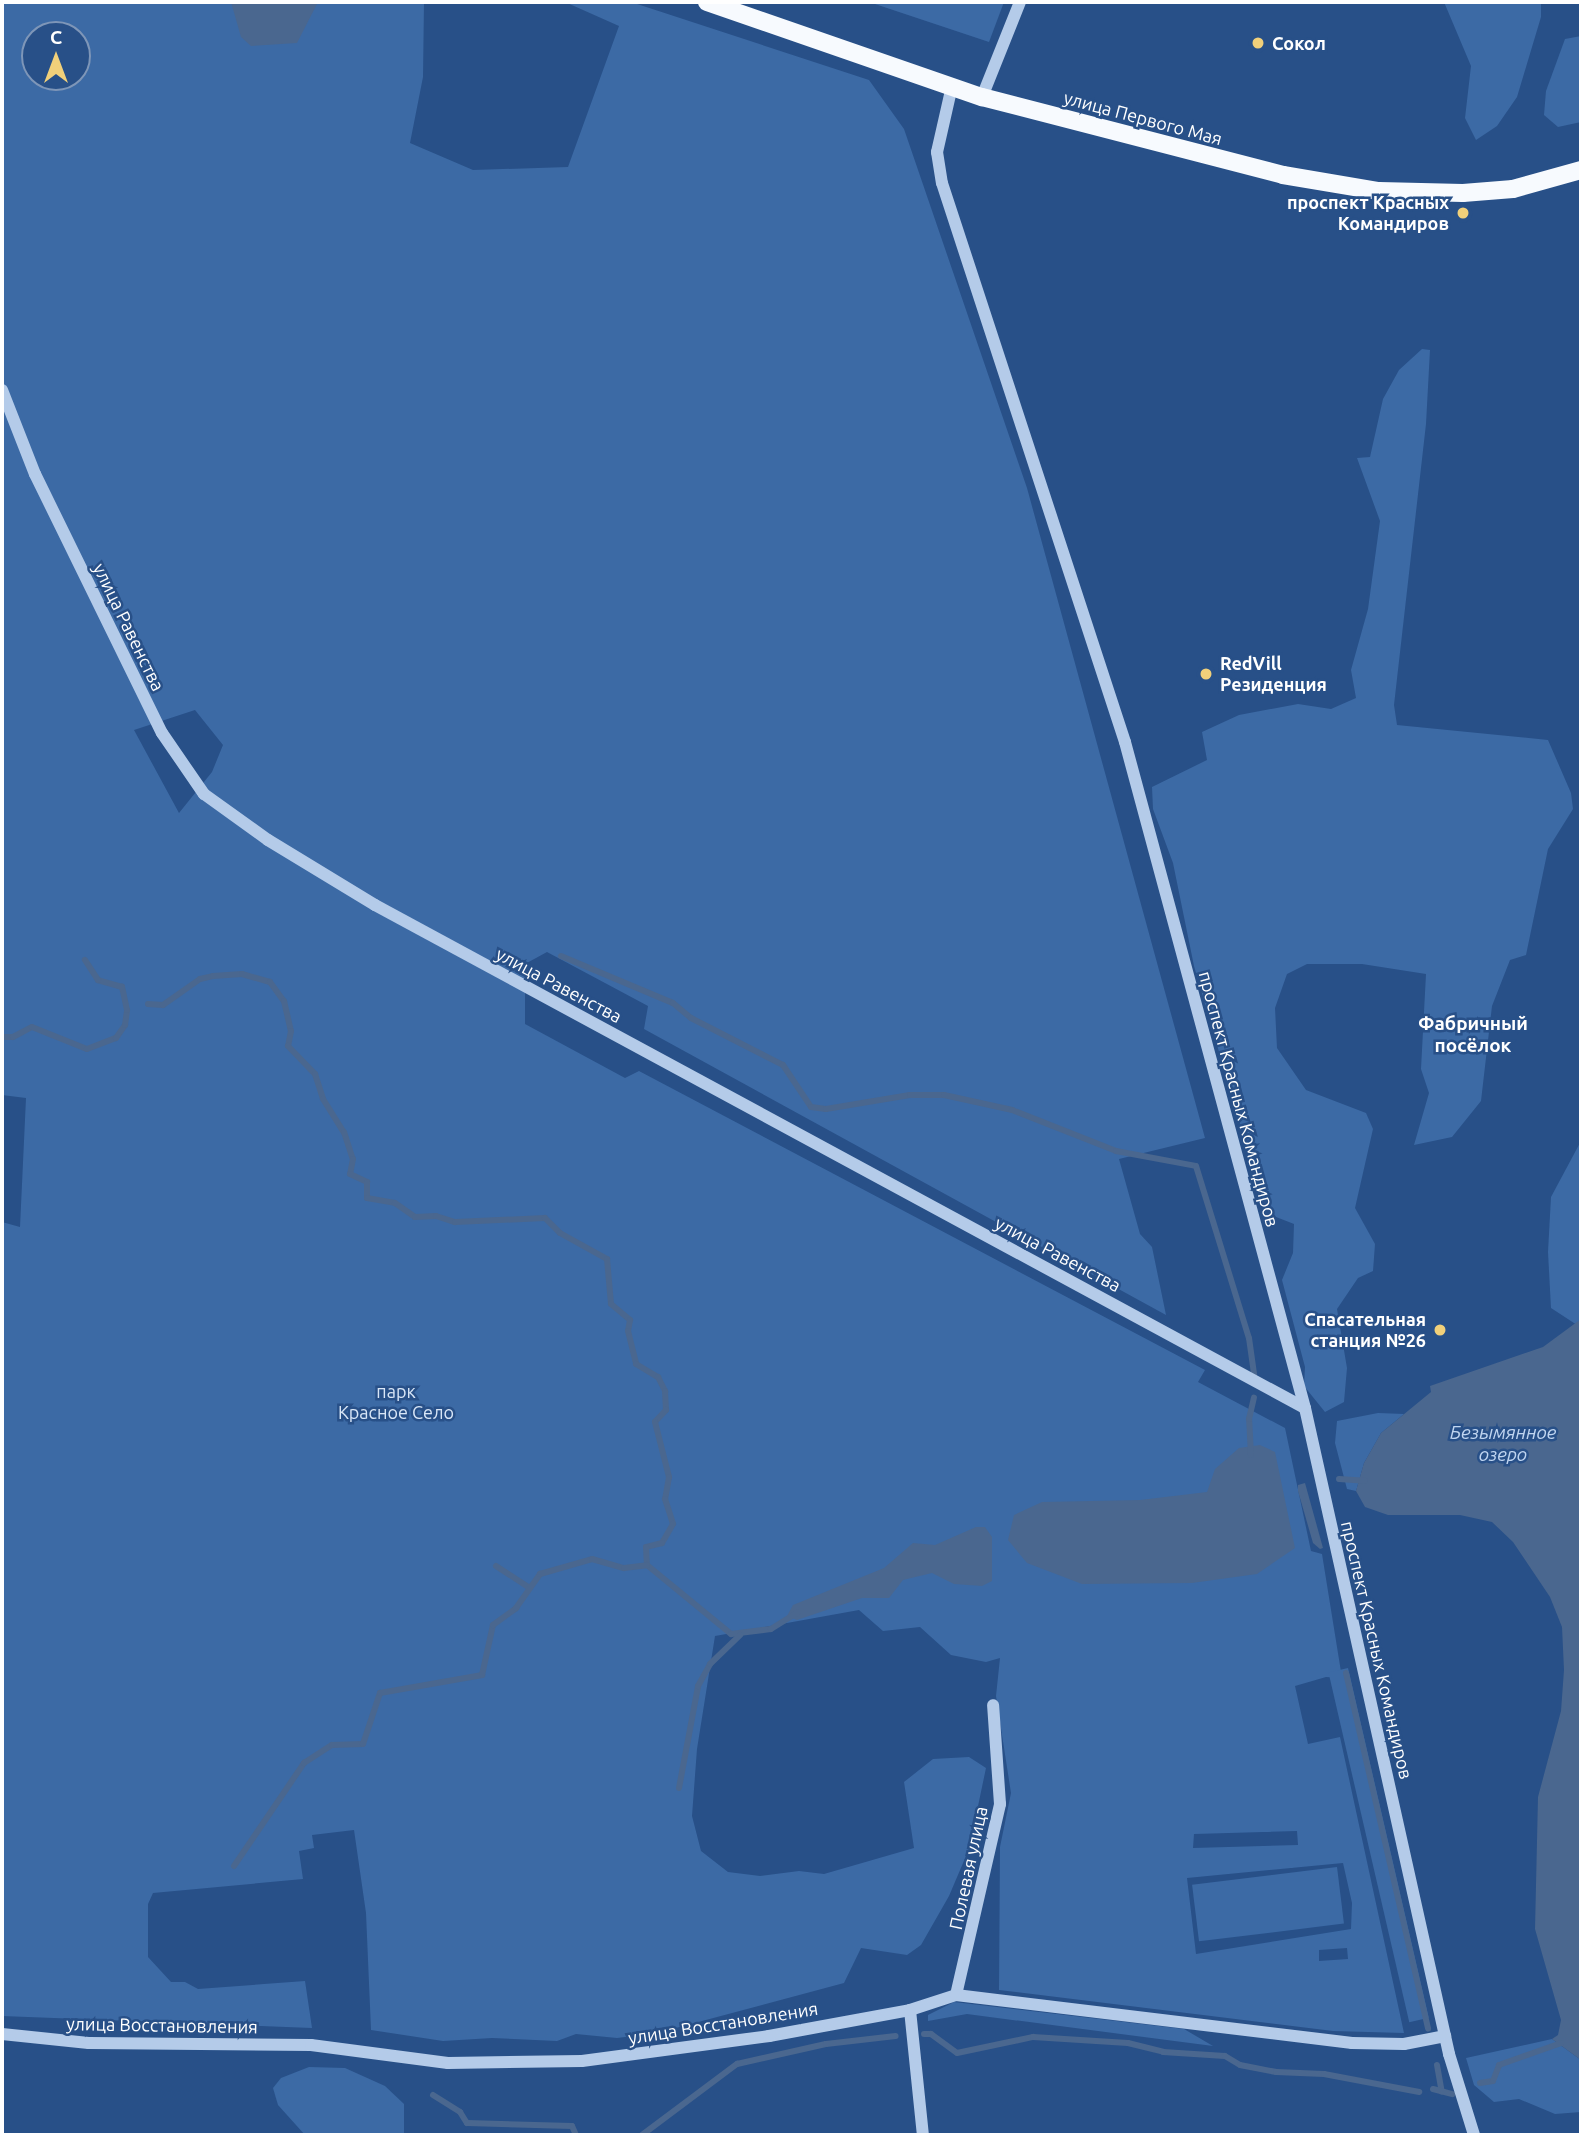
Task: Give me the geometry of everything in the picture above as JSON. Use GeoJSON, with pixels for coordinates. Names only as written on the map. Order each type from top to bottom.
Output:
{"type":"FeatureCollection","features":[{"type":"Feature","properties":{"kind":"main road","name":"улица Первого Мая"},"geometry":{"type":"LineString","coordinates":[[707,2],[982,97],[1199,155],[1380,191],[1463,193],[1513,189],[1581,170]]}},
{"type":"Feature","properties":{"kind":"street"},"geometry":{"type":"LineString","coordinates":[[982,97],[1020,2]]}},
{"type":"Feature","properties":{"kind":"street","name":"проспект Красных Командиров"},"geometry":{"type":"LineString","coordinates":[[952,86],[937,152],[942,183],[1125,743],[1305,1408],[1445,2036],[1465,2119],[1474,2135]]}},
{"type":"Feature","properties":{"kind":"street","name":"улица Равенства"},"geometry":{"type":"LineString","coordinates":[[2,390],[35,474],[162,733],[204,794],[268,840],[375,905],[1305,1408]]}},
{"type":"Feature","properties":{"kind":"street","name":"Полевая улица"},"geometry":{"type":"LineString","coordinates":[[956,1995],[1000,1804],[993,1704]]}},
{"type":"Feature","properties":{"kind":"street","name":"улица Восстановления"},"geometry":{"type":"LineString","coordinates":[[2,2034],[89,2043],[311,2045],[448,2063],[582,2061],[769,2036],[910,2010],[956,1995],[1352,2043],[1404,2044],[1445,2036]]}},
{"type":"Feature","properties":{"kind":"street"},"geometry":{"type":"LineString","coordinates":[[910,2010],[923,2135]]}},
{"type":"Feature","properties":{"kind":"green space","name":"парк Красное Село"},"geometry":{"type":"Polygon","coordinates":[[[2,2],[424,2],[423,77],[410,143],[473,170],[568,167],[619,26],[565,2],[631,2],[869,80],[904,129],[1027,488],[1205,1138],[1119,1159],[1140,1234],[1152,1247],[1166,1315],[644,1029],[648,1006],[547,952],[525,964],[525,1024],[625,1078],[639,1071],[1205,1370],[1198,1382],[1285,1428],[1311,1551],[1322,1554],[1342,1678],[1326,1677],[1295,1686],[1308,1744],[1340,1737],[1404,2033],[1333,2031],[999,1990],[1000,1847],[1011,1793],[996,1696],[1000,1658],[986,1662],[951,1655],[920,1627],[883,1631],[859,1610],[715,1636],[697,1749],[692,1816],[701,1851],[728,1872],[760,1876],[799,1871],[824,1874],[914,1848],[904,1782],[933,1759],[969,1757],[986,1768],[969,1849],[949,1896],[921,1945],[907,1955],[861,1948],[844,1983],[657,2033],[617,2038],[576,2034],[557,2041],[492,2038],[443,2041],[371,2030],[366,1913],[354,1830],[312,1835],[314,1848],[299,1851],[303,1879],[153,1893],[148,1904],[148,1957],[171,1982],[185,1982],[198,1989],[305,1981],[312,2028],[2,2016],[2,1222],[20,1227],[26,1098],[2,1095],[2,2]],[[195,710],[134,730],[179,813],[212,772],[223,745],[195,710]],[[1297,1831],[1194,1834],[1193,1848],[1298,1845],[1297,1831]],[[1343,1863],[1187,1878],[1196,1954],[1351,1929],[1352,1903],[1343,1863]],[[1347,1948],[1319,1950],[1319,1961],[1348,1959],[1347,1948]]]}},
{"type":"Feature","properties":{"kind":"green space"},"geometry":{"type":"Polygon","coordinates":[[[869,2],[1004,2],[989,42],[869,2]]]}},
{"type":"Feature","properties":{"kind":"green space"},"geometry":{"type":"Polygon","coordinates":[[[1444,2],[1541,2],[1541,17],[1517,97],[1497,126],[1476,140],[1465,118],[1471,66],[1444,2]]]}},
{"type":"Feature","properties":{"kind":"green space"},"geometry":{"type":"Polygon","coordinates":[[[1581,36],[1581,122],[1558,127],[1544,115],[1546,91],[1565,39],[1581,36]]]}},
{"type":"Feature","properties":{"kind":"green space"},"geometry":{"type":"Polygon","coordinates":[[[1422,349],[1430,350],[1426,424],[1394,705],[1397,725],[1548,740],[1571,793],[1573,809],[1548,849],[1526,955],[1510,960],[1492,1006],[1481,1101],[1452,1137],[1414,1145],[1429,1093],[1421,1069],[1426,974],[1362,964],[1307,964],[1287,974],[1275,1008],[1277,1048],[1306,1090],[1366,1113],[1373,1129],[1355,1208],[1375,1244],[1373,1271],[1358,1278],[1337,1309],[1347,1368],[1344,1402],[1325,1412],[1304,1386],[1305,1367],[1282,1280],[1293,1253],[1294,1224],[1271,1215],[1261,1196],[1194,966],[1173,863],[1153,809],[1152,787],[1207,760],[1202,732],[1239,715],[1298,704],[1331,709],[1356,698],[1351,670],[1368,609],[1380,521],[1357,458],[1370,457],[1383,399],[1399,370],[1422,349]]]}},
{"type":"Feature","properties":{"kind":"green space"},"geometry":{"type":"Polygon","coordinates":[[[1581,1141],[1581,1319],[1577,1325],[1551,1308],[1548,1252],[1551,1197],[1581,1141]]]}},
{"type":"Feature","properties":{"kind":"green space"},"geometry":{"type":"Polygon","coordinates":[[[1378,1413],[1404,1414],[1381,1433],[1364,1463],[1356,1491],[1347,1489],[1335,1443],[1337,1421],[1378,1413]]]}},
{"type":"Feature","properties":{"kind":"green space"},"geometry":{"type":"Polygon","coordinates":[[[1348,1668],[1429,2018],[1409,2022],[1329,1672],[1348,1668]]]}},
{"type":"Feature","properties":{"kind":"green space"},"geometry":{"type":"Polygon","coordinates":[[[1337,1867],[1344,1924],[1199,1941],[1192,1885],[1337,1867]]]}},
{"type":"Feature","properties":{"kind":"green space"},"geometry":{"type":"Polygon","coordinates":[[[954,2002],[1184,2029],[1213,2046],[967,2014],[928,2021],[928,2015],[954,2002]]]}},
{"type":"Feature","properties":{"kind":"green space"},"geometry":{"type":"Polygon","coordinates":[[[1552,2039],[1581,2060],[1581,2112],[1555,2114],[1519,2099],[1494,2102],[1474,2085],[1466,2058],[1552,2039]]]}},
{"type":"Feature","properties":{"kind":"green space"},"geometry":{"type":"Polygon","coordinates":[[[309,2067],[345,2068],[385,2086],[404,2104],[404,2135],[305,2135],[278,2105],[273,2088],[281,2078],[309,2067]]]}},
{"type":"Feature","properties":{"kind":"water"},"geometry":{"type":"Polygon","coordinates":[[[231,2],[318,2],[297,43],[251,46],[241,37],[231,2]]]}},
{"type":"Feature","properties":{"kind":"water","name":"Безымянное озеро"},"geometry":{"type":"Polygon","coordinates":[[[1581,1319],[1581,2060],[1552,2039],[1558,2035],[1561,2020],[1535,1929],[1538,1797],[1561,1711],[1564,1670],[1562,1627],[1550,1597],[1513,1542],[1492,1522],[1460,1515],[1388,1515],[1365,1507],[1356,1491],[1364,1463],[1381,1433],[1431,1392],[1430,1386],[1543,1347],[1581,1319]]]}},
{"type":"Feature","properties":{"kind":"water"},"geometry":{"type":"Polygon","coordinates":[[[1260,1445],[1275,1452],[1295,1548],[1257,1574],[1192,1583],[1082,1584],[1027,1563],[1008,1540],[1014,1515],[1042,1502],[1140,1500],[1207,1492],[1215,1469],[1239,1448],[1260,1445]]]}},
{"type":"Feature","properties":{"kind":"water"},"geometry":{"type":"Polygon","coordinates":[[[1305,1483],[1323,1548],[1320,1549],[1313,1543],[1298,1491],[1298,1485],[1305,1483]]]}},
{"type":"Feature","properties":{"kind":"water"},"geometry":{"type":"Polygon","coordinates":[[[976,1527],[985,1527],[992,1537],[992,1581],[982,1586],[954,1584],[932,1573],[903,1580],[889,1598],[862,1598],[797,1620],[787,1616],[793,1605],[884,1568],[913,1543],[935,1545],[976,1527]]]}},
{"type":"Feature","properties":{"kind":"waterway"},"geometry":{"type":"LineString","coordinates":[[561,956],[673,1003],[691,1018],[783,1065],[811,1107],[826,1109],[910,1095],[944,1095],[1012,1110],[1116,1151],[1196,1166],[1249,1338],[1254,1375]]}},
{"type":"Feature","properties":{"kind":"waterway"},"geometry":{"type":"LineString","coordinates":[[2,1037],[13,1037],[32,1027],[87,1049],[116,1038],[125,1025],[127,1010],[122,987],[98,980],[85,960]]}},
{"type":"Feature","properties":{"kind":"waterway"},"geometry":{"type":"LineString","coordinates":[[148,1004],[163,1005],[200,979],[213,976],[242,974],[270,982],[284,1001],[291,1031],[288,1046],[315,1074],[323,1099],[344,1132],[353,1159],[350,1174],[367,1182],[367,1198],[395,1203],[415,1217],[436,1216],[455,1222],[545,1218],[560,1233],[607,1259],[611,1304],[630,1320],[628,1331],[636,1364],[658,1377],[665,1391],[666,1410],[655,1422],[669,1477],[665,1499],[673,1524],[662,1543],[646,1547],[647,1565],[731,1634],[771,1629],[797,1613]]}},
{"type":"Feature","properties":{"kind":"waterway"},"geometry":{"type":"LineString","coordinates":[[1251,1455],[1249,1419],[1254,1398]]}},
{"type":"Feature","properties":{"kind":"waterway"},"geometry":{"type":"LineString","coordinates":[[1339,1479],[1365,1481]]}},
{"type":"Feature","properties":{"kind":"waterway"},"geometry":{"type":"LineString","coordinates":[[234,1866],[304,1763],[332,1745],[363,1744],[380,1693],[482,1675],[493,1625],[516,1608],[540,1574],[592,1559],[624,1568],[647,1565]]}},
{"type":"Feature","properties":{"kind":"waterway"},"geometry":{"type":"LineString","coordinates":[[496,1566],[528,1587]]}},
{"type":"Feature","properties":{"kind":"waterway"},"geometry":{"type":"LineString","coordinates":[[679,1788],[698,1686],[710,1664],[740,1635]]}},
{"type":"Feature","properties":{"kind":"waterway"},"geometry":{"type":"LineString","coordinates":[[1346,1673],[1428,2029]]}},
{"type":"Feature","properties":{"kind":"waterway"},"geometry":{"type":"LineString","coordinates":[[924,2034],[931,2034],[957,2053],[1033,2037],[1128,2043],[1163,2052],[1225,2056],[1240,2065],[1276,2072],[1324,2074],[1419,2092]]}},
{"type":"Feature","properties":{"kind":"waterway"},"geometry":{"type":"LineString","coordinates":[[642,2135],[737,2064],[826,2044],[896,2036]]}},
{"type":"Feature","properties":{"kind":"waterway"},"geometry":{"type":"LineString","coordinates":[[1480,2083],[1493,2081],[1499,2065],[1561,2043]]}},
{"type":"Feature","properties":{"kind":"waterway"},"geometry":{"type":"LineString","coordinates":[[1437,2065],[1442,2092]]}},
{"type":"Feature","properties":{"kind":"waterway"},"geometry":{"type":"LineString","coordinates":[[1433,2089],[1452,2094]]}},
{"type":"Feature","properties":{"kind":"waterway"},"geometry":{"type":"LineString","coordinates":[[433,2095],[460,2112],[467,2123],[572,2126],[576,2135]]}},
{"type":"Feature","properties":{"kind":"place","name":"Сокол"},"geometry":{"type":"Point","coordinates":[1258,43]}},
{"type":"Feature","properties":{"kind":"place","name":"проспект Красных Командиров"},"geometry":{"type":"Point","coordinates":[1463,213]}},
{"type":"Feature","properties":{"kind":"place","name":"RedVill Резиденция"},"geometry":{"type":"Point","coordinates":[1206,674]}},
{"type":"Feature","properties":{"kind":"place","name":"Спасательная станция №26"},"geometry":{"type":"Point","coordinates":[1440,1330]}},
{"type":"Feature","properties":{"kind":"district","name":"Фабричный посёлок"},"geometry":{"type":"Point","coordinates":[1473,1035]}}]}
